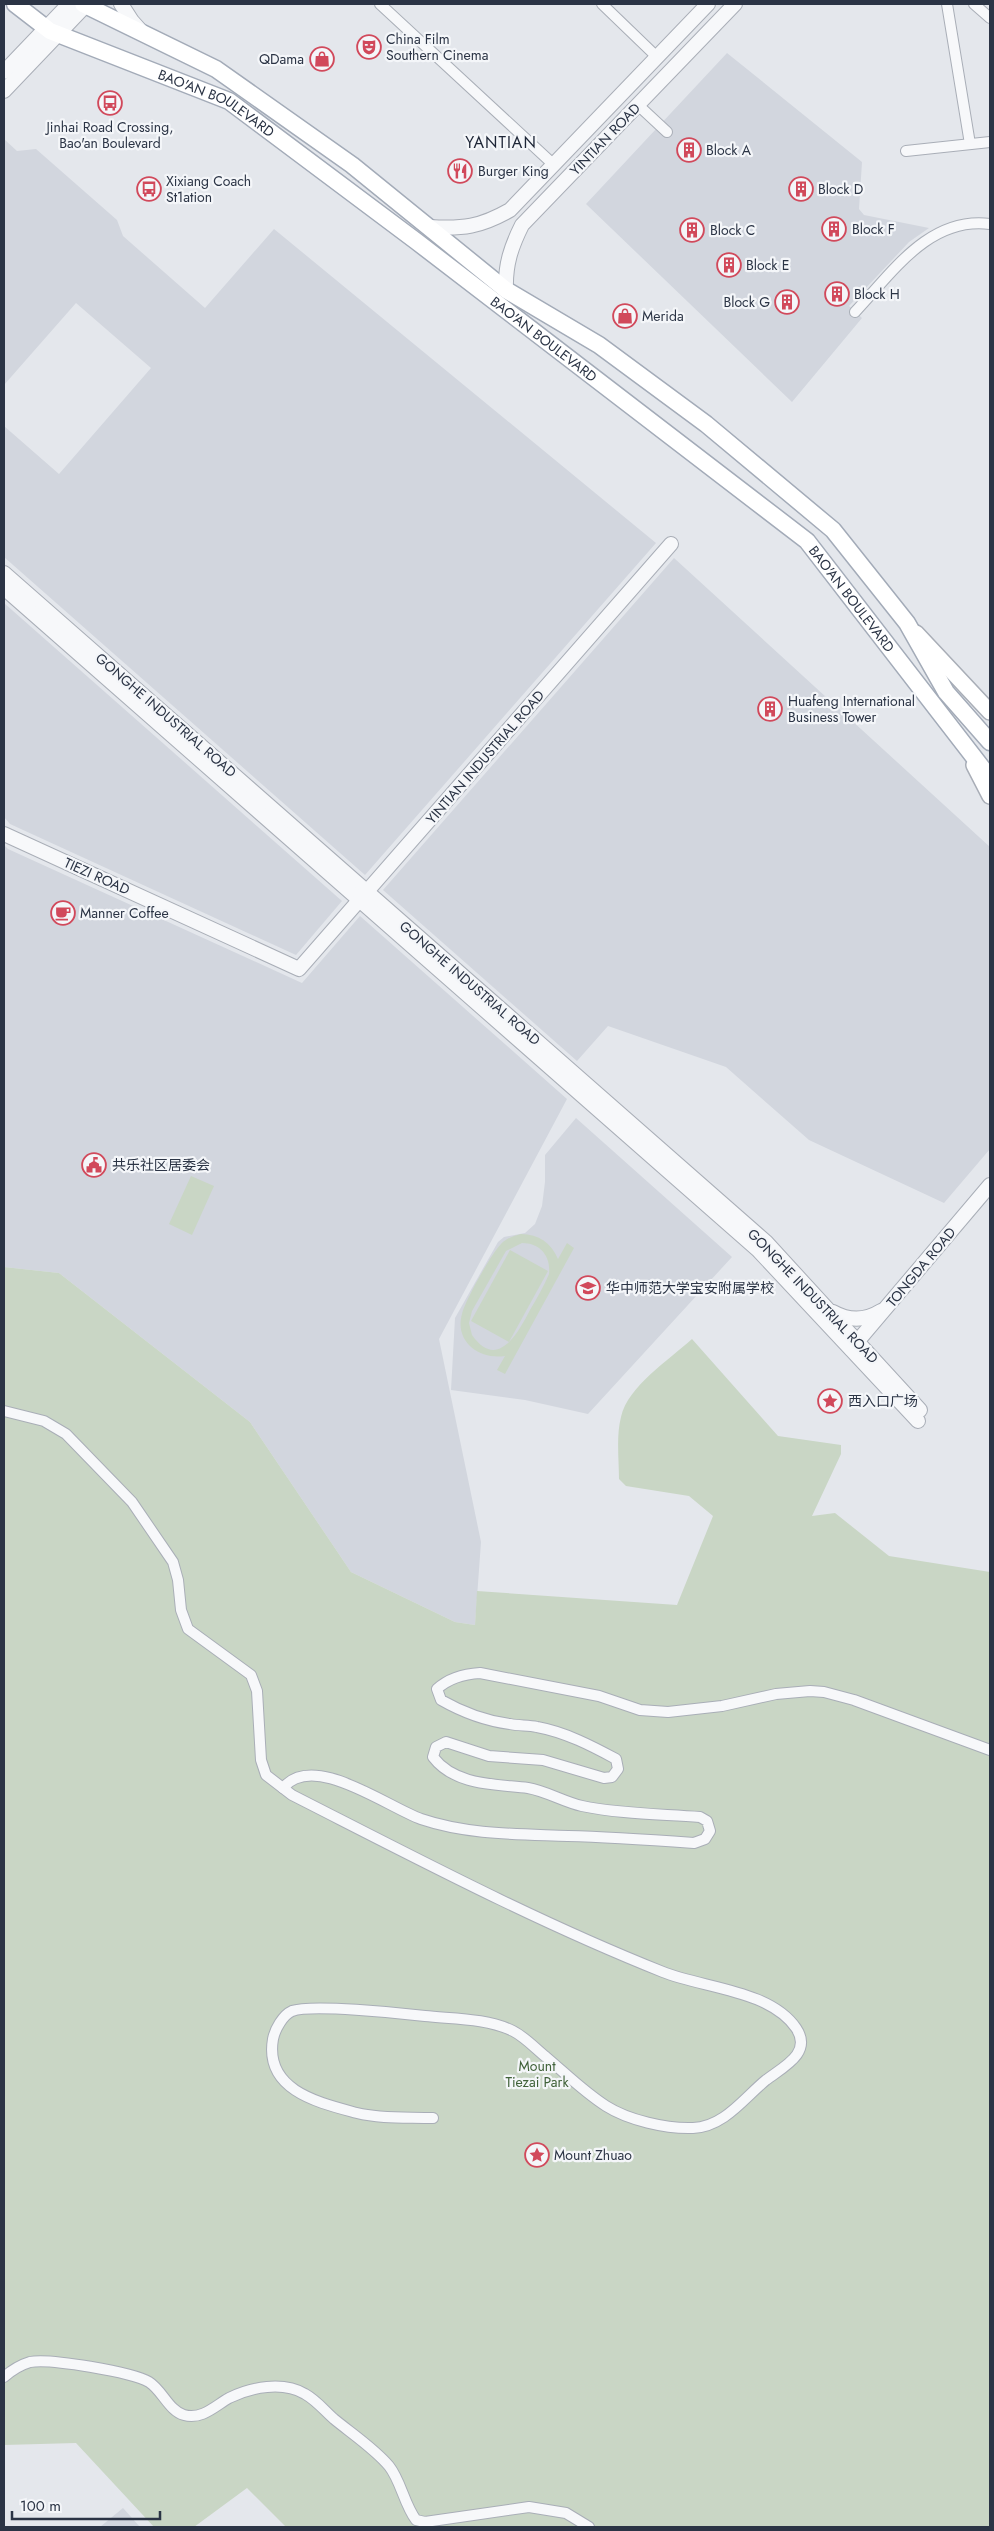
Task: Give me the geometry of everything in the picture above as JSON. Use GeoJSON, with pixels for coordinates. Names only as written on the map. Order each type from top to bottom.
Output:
{"type":"FeatureCollection","features":[{"type":"Feature","properties":{"kind":"main road","name":"BAO'AN BOULEVARD"},"geometry":{"type":"LineString","coordinates":[[15,4],[52,31],[229,101],[416,241],[807,541],[990,778]]}},
{"type":"Feature","properties":{"kind":"main road","name":"BAO'AN BOULEVARD"},"geometry":{"type":"LineString","coordinates":[[85,4],[216,69],[352,165],[506,290],[599,345],[706,424],[833,530],[907,623],[946,692],[990,742]]}},
{"type":"Feature","properties":{"kind":"main road"},"geometry":{"type":"LineString","coordinates":[[907,623],[990,712]]}},
{"type":"Feature","properties":{"kind":"main road"},"geometry":{"type":"LineString","coordinates":[[961,742],[990,796]]}},
{"type":"Feature","properties":{"kind":"street"},"geometry":{"type":"LineString","coordinates":[[52,31],[69,4]]}},
{"type":"Feature","properties":{"kind":"street"},"geometry":{"type":"LineString","coordinates":[[4,72],[85,4]]}},
{"type":"Feature","properties":{"kind":"street"},"geometry":{"type":"LineString","coordinates":[[122,4],[132,21],[145,34]]}},
{"type":"Feature","properties":{"kind":"street"},"geometry":{"type":"LineString","coordinates":[[380,4],[554,164]]}},
{"type":"Feature","properties":{"kind":"street"},"geometry":{"type":"LineString","coordinates":[[602,4],[657,57]]}},
{"type":"Feature","properties":{"kind":"street","name":"YINTIAN ROAD"},"geometry":{"type":"LineString","coordinates":[[430,227],[461,229],[487,223],[510,210],[708,4]]}},
{"type":"Feature","properties":{"kind":"street","name":"YINTIAN ROAD"},"geometry":{"type":"LineString","coordinates":[[506,290],[506,268],[512,246],[522,226],[735,4]]}},
{"type":"Feature","properties":{"kind":"street"},"geometry":{"type":"LineString","coordinates":[[947,4],[970,144]]}},
{"type":"Feature","properties":{"kind":"street"},"geometry":{"type":"LineString","coordinates":[[974,4],[990,18]]}},
{"type":"Feature","properties":{"kind":"street"},"geometry":{"type":"LineString","coordinates":[[4,90],[38,45]]}},
{"type":"Feature","properties":{"kind":"street"},"geometry":{"type":"LineString","coordinates":[[638,105],[667,132]]}},
{"type":"Feature","properties":{"kind":"street"},"geometry":{"type":"LineString","coordinates":[[906,151],[990,142]]}},
{"type":"Feature","properties":{"kind":"street"},"geometry":{"type":"LineString","coordinates":[[510,210],[506,216],[508,225],[516,228],[522,226]]}},
{"type":"Feature","properties":{"kind":"street"},"geometry":{"type":"LineString","coordinates":[[855,312],[924,242],[953,228],[975,224],[990,224]]}},
{"type":"Feature","properties":{"kind":"street","name":"YINTIAN INDUSTRIAL ROAD"},"geometry":{"type":"LineString","coordinates":[[298,969],[671,544]]}},
{"type":"Feature","properties":{"kind":"street","name":"GONGHE INDUSTRIAL ROAD"},"geometry":{"type":"LineString","coordinates":[[4,573],[758,1250],[854,1345],[919,1415]]}},
{"type":"Feature","properties":{"kind":"street","name":"GONGHE INDUSTRIAL ROAD"},"geometry":{"type":"LineString","coordinates":[[4,588],[766,1242],[819,1300],[854,1345]]}},
{"type":"Feature","properties":{"kind":"street","name":"TIEZI ROAD"},"geometry":{"type":"LineString","coordinates":[[4,834],[298,969]]}},
{"type":"Feature","properties":{"kind":"street","name":"TONGDA ROAD"},"geometry":{"type":"LineString","coordinates":[[854,1345],[990,1186]]}},
{"type":"Feature","properties":{"kind":"street"},"geometry":{"type":"LineString","coordinates":[[819,1300],[837,1314],[857,1319],[876,1314],[892,1300]]}},
{"type":"Feature","properties":{"kind":"street"},"geometry":{"type":"LineString","coordinates":[[4,1411],[44,1421],[66,1434],[132,1502],[173,1562],[178,1580],[181,1610],[188,1629],[251,1675],[257,1691],[261,1760],[266,1775],[286,1784],[292,1795],[534,1918],[668,1974],[748,1996],[779,2010],[798,2030],[801,2046],[794,2061],[769,2078],[727,2115],[711,2126],[691,2128],[628,2116],[606,2106],[515,2032],[479,2021],[392,2012],[309,2009],[291,2011],[280,2022],[274,2039],[275,2062],[283,2081],[297,2092],[317,2102],[367,2115],[433,2118]]}},
{"type":"Feature","properties":{"kind":"street"},"geometry":{"type":"LineString","coordinates":[[286,1784],[303,1776],[321,1775],[339,1780],[414,1816],[453,1827],[518,1834],[694,1843],[705,1839],[710,1831],[707,1821],[700,1816],[584,1806],[529,1788],[485,1785],[455,1773],[439,1764],[433,1757],[436,1747],[446,1742],[489,1756],[544,1760],[604,1778],[612,1777],[618,1769],[616,1760],[570,1736],[537,1726],[510,1724],[479,1717],[460,1711],[441,1700],[437,1689],[446,1681],[466,1674],[480,1673],[582,1692],[640,1710],[668,1712],[776,1694],[810,1691],[824,1692],[854,1700],[990,1750]]}},
{"type":"Feature","properties":{"kind":"street"},"geometry":{"type":"LineString","coordinates":[[4,2376],[14,2368],[30,2362],[46,2360],[135,2376],[158,2389],[176,2411],[184,2415],[195,2416],[205,2413],[230,2398],[264,2387],[285,2388],[306,2394],[389,2466],[409,2510],[416,2520],[425,2522],[529,2507],[566,2513],[589,2527]]}},
{"type":"Feature","properties":{"kind":"shaded area"},"geometry":{"type":"Polygon","coordinates":[[[727,53],[862,162],[859,209],[864,215],[929,228],[909,242],[849,306],[862,318],[792,402],[586,204],[727,53]]]}},
{"type":"Feature","properties":{"kind":"shaded area"},"geometry":{"type":"Polygon","coordinates":[[[4,139],[17,151],[36,149],[117,220],[123,236],[205,308],[274,229],[656,543],[365,875],[4,557],[4,426],[59,474],[151,368],[76,303],[4,385],[4,139]]]}},
{"type":"Feature","properties":{"kind":"shaded area"},"geometry":{"type":"Polygon","coordinates":[[[674,558],[990,847],[990,1149],[944,1203],[809,1140],[726,1067],[608,1026],[577,1061],[383,890],[674,558]]]}},
{"type":"Feature","properties":{"kind":"shaded area"},"geometry":{"type":"Polygon","coordinates":[[[4,603],[342,901],[296,955],[10,824],[4,817],[4,603]]]}},
{"type":"Feature","properties":{"kind":"shaded area"},"geometry":{"type":"Polygon","coordinates":[[[4,845],[8,849],[302,983],[360,916],[567,1099],[439,1339],[481,1542],[475,1625],[455,1622],[351,1572],[250,1422],[59,1273],[4,1267],[4,845]]]}},
{"type":"Feature","properties":{"kind":"shaded area","name":"华中师范大学宝安附属学校"},"geometry":{"type":"Polygon","coordinates":[[[576,1118],[732,1257],[588,1414],[525,1400],[451,1390],[455,1318],[498,1242],[504,1237],[525,1233],[535,1224],[542,1206],[545,1182],[545,1155],[576,1118]]]}},
{"type":"Feature","properties":{"kind":"shaded area"},"geometry":{"type":"Polygon","coordinates":[[[123,2508],[140,2527],[100,2527],[123,2508]]]}},
{"type":"Feature","properties":{"kind":"green space"},"geometry":{"type":"Polygon","coordinates":[[[191,1176],[214,1186],[192,1235],[169,1224],[191,1176]]]}},
{"type":"Feature","properties":{"kind":"green space"},"geometry":{"type":"Polygon","coordinates":[[[527,1234],[544,1240],[552,1248],[558,1259],[567,1243],[574,1248],[505,1374],[497,1370],[505,1356],[487,1355],[478,1352],[465,1341],[461,1324],[462,1314],[491,1257],[503,1242],[510,1237],[527,1234]],[[522,1243],[506,1251],[472,1311],[469,1323],[472,1335],[490,1350],[499,1349],[514,1337],[543,1288],[549,1274],[546,1256],[539,1248],[522,1243]]]}},
{"type":"Feature","properties":{"kind":"green space"},"geometry":{"type":"Polygon","coordinates":[[[510,1250],[548,1271],[509,1342],[471,1321],[510,1250]]]}},
{"type":"Feature","properties":{"kind":"green space","name":"Mount Tiezai Park"},"geometry":{"type":"Polygon","coordinates":[[[4,1267],[59,1273],[250,1422],[351,1572],[455,1622],[475,1625],[477,1591],[677,1605],[713,1516],[689,1496],[626,1486],[619,1479],[618,1448],[621,1417],[632,1395],[650,1374],[692,1339],[778,1436],[841,1445],[841,1454],[812,1516],[835,1513],[889,1556],[990,1572],[990,2527],[286,2527],[247,2488],[194,2527],[154,2527],[76,2443],[4,2445],[4,1267]]]}},
{"type":"Feature","properties":{"kind":"place","name":"China Film Southern Cinema"},"geometry":{"type":"Point","coordinates":[369,47]}},
{"type":"Feature","properties":{"kind":"place","name":"QDama"},"geometry":{"type":"Point","coordinates":[322,59]}},
{"type":"Feature","properties":{"kind":"place","name":"Jinhai Road Crossing, Bao'an Boulevard"},"geometry":{"type":"Point","coordinates":[110,103]}},
{"type":"Feature","properties":{"kind":"place","name":"Block A"},"geometry":{"type":"Point","coordinates":[689,150]}},
{"type":"Feature","properties":{"kind":"place","name":"Burger King"},"geometry":{"type":"Point","coordinates":[460,171]}},
{"type":"Feature","properties":{"kind":"place","name":"Xixiang Coach St1ation"},"geometry":{"type":"Point","coordinates":[149,189]}},
{"type":"Feature","properties":{"kind":"place","name":"Block D"},"geometry":{"type":"Point","coordinates":[801,189]}},
{"type":"Feature","properties":{"kind":"place","name":"Block F"},"geometry":{"type":"Point","coordinates":[834,229]}},
{"type":"Feature","properties":{"kind":"place","name":"Block C"},"geometry":{"type":"Point","coordinates":[692,230]}},
{"type":"Feature","properties":{"kind":"place","name":"Block E"},"geometry":{"type":"Point","coordinates":[729,265]}},
{"type":"Feature","properties":{"kind":"place","name":"Block H"},"geometry":{"type":"Point","coordinates":[837,294]}},
{"type":"Feature","properties":{"kind":"place","name":"Block G"},"geometry":{"type":"Point","coordinates":[787,302]}},
{"type":"Feature","properties":{"kind":"place","name":"Merida"},"geometry":{"type":"Point","coordinates":[625,316]}},
{"type":"Feature","properties":{"kind":"place","name":"Huafeng International Business Tower"},"geometry":{"type":"Point","coordinates":[770,709]}},
{"type":"Feature","properties":{"kind":"place","name":"Manner Coffee"},"geometry":{"type":"Point","coordinates":[63,913]}},
{"type":"Feature","properties":{"kind":"place","name":"共乐社区居委会"},"geometry":{"type":"Point","coordinates":[94,1165]}},
{"type":"Feature","properties":{"kind":"place","name":"华中师范大学宝安附属学校"},"geometry":{"type":"Point","coordinates":[588,1288]}},
{"type":"Feature","properties":{"kind":"place","name":"西入口广场"},"geometry":{"type":"Point","coordinates":[830,1401]}},
{"type":"Feature","properties":{"kind":"place","name":"Mount Zhuao"},"geometry":{"type":"Point","coordinates":[537,2155]}},
{"type":"Feature","properties":{"kind":"district","name":"YANTIAN"},"geometry":{"type":"Point","coordinates":[501,142]}}]}
